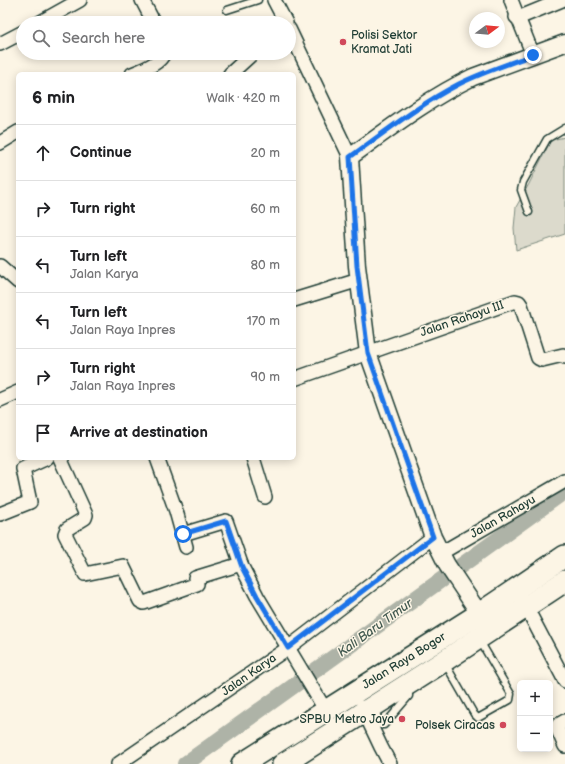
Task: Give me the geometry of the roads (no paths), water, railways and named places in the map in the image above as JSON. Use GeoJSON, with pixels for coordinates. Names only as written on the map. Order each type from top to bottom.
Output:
{"type":"FeatureCollection","features":[{"type":"Feature","properties":{"kind":"highway","name":"Jalan Raya Bogor"},"geometry":{"type":"LineString","coordinates":[[242,764],[321,703],[366,698],[406,686],[444,661],[483,627],[517,588],[565,556]]}},
{"type":"Feature","properties":{"kind":"highway","name":"Jalan Raya Bogor"},"geometry":{"type":"LineString","coordinates":[[283,764],[337,730],[366,698],[483,627],[526,607],[565,581]]}},
{"type":"Feature","properties":{"kind":"street"},"geometry":{"type":"LineString","coordinates":[[51,16],[80,0]]}},
{"type":"Feature","properties":{"kind":"street"},"geometry":{"type":"LineString","coordinates":[[142,0],[150,16]]}},
{"type":"Feature","properties":{"kind":"street"},"geometry":{"type":"LineString","coordinates":[[274,0],[282,16]]}},
{"type":"Feature","properties":{"kind":"street"},"geometry":{"type":"LineString","coordinates":[[511,0],[516,17],[533,55]]}},
{"type":"Feature","properties":{"kind":"street"},"geometry":{"type":"LineString","coordinates":[[516,17],[523,16],[562,0]]}},
{"type":"Feature","properties":{"kind":"street"},"geometry":{"type":"LineString","coordinates":[[0,44],[16,36]]}},
{"type":"Feature","properties":{"kind":"street"},"geometry":{"type":"LineString","coordinates":[[296,43],[350,157],[359,280],[368,353],[433,537],[483,627]]}},
{"type":"Feature","properties":{"kind":"street"},"geometry":{"type":"LineString","coordinates":[[350,157],[410,114],[458,84],[473,77],[565,44]]}},
{"type":"Feature","properties":{"kind":"street"},"geometry":{"type":"LineString","coordinates":[[136,72],[159,60]]}},
{"type":"Feature","properties":{"kind":"street"},"geometry":{"type":"LineString","coordinates":[[232,72],[245,60]]}},
{"type":"Feature","properties":{"kind":"street"},"geometry":{"type":"LineString","coordinates":[[0,143],[16,137]]}},
{"type":"Feature","properties":{"kind":"street"},"geometry":{"type":"LineString","coordinates":[[0,266],[16,280]]}},
{"type":"Feature","properties":{"kind":"street"},"geometry":{"type":"LineString","coordinates":[[296,299],[359,280]]}},
{"type":"Feature","properties":{"kind":"street","name":"Jalan Rahayu III"},"geometry":{"type":"LineString","coordinates":[[368,353],[454,321],[515,301],[519,302],[521,305],[538,358],[542,360],[563,355],[565,357]]}},
{"type":"Feature","properties":{"kind":"street"},"geometry":{"type":"LineString","coordinates":[[296,378],[368,353]]}},
{"type":"Feature","properties":{"kind":"street"},"geometry":{"type":"LineString","coordinates":[[0,400],[16,393]]}},
{"type":"Feature","properties":{"kind":"street"},"geometry":{"type":"LineString","coordinates":[[0,514],[30,502],[23,469],[43,460]]}},
{"type":"Feature","properties":{"kind":"street"},"geometry":{"type":"LineString","coordinates":[[61,460],[86,515],[85,518],[67,529],[65,534],[84,574],[123,566],[140,600],[144,603],[197,584],[195,578],[241,564]]}},
{"type":"Feature","properties":{"kind":"street"},"geometry":{"type":"LineString","coordinates":[[158,460],[176,511],[184,540],[226,521],[241,564],[257,596],[337,730]]}},
{"type":"Feature","properties":{"kind":"street"},"geometry":{"type":"LineString","coordinates":[[254,460],[265,497]]}},
{"type":"Feature","properties":{"kind":"street","name":"Jalan Rahayu"},"geometry":{"type":"LineString","coordinates":[[444,559],[565,481]]}},
{"type":"Feature","properties":{"kind":"street","name":"Jalan Karya"},"geometry":{"type":"LineString","coordinates":[[118,764],[288,648],[433,537]]}},
{"type":"Feature","properties":{"kind":"street"},"geometry":{"type":"LineString","coordinates":[[517,588],[565,681]]}},
{"type":"Feature","properties":{"kind":"street"},"geometry":{"type":"LineString","coordinates":[[366,698],[381,747],[390,764]]}},
{"type":"Feature","properties":{"kind":"street"},"geometry":{"type":"LineString","coordinates":[[565,721],[556,728],[565,746]]}},
{"type":"Feature","properties":{"kind":"lane"},"geometry":{"type":"LineString","coordinates":[[227,10],[258,0]]}},
{"type":"Feature","properties":{"kind":"lane"},"geometry":{"type":"LineString","coordinates":[[529,212],[521,190],[523,182],[547,139],[565,128]]}},
{"type":"Feature","properties":{"kind":"lane"},"geometry":{"type":"LineString","coordinates":[[444,661],[474,714],[478,718],[510,700],[511,694],[483,627]]}},
{"type":"Feature","properties":{"kind":"waterway","name":"Kali Baru Timur"},"geometry":{"type":"LineString","coordinates":[[185,764],[565,491]]}},
{"type":"Feature","properties":{"kind":"place","name":"Polisi Sektor Kramat Jati"},"geometry":{"type":"Point","coordinates":[343,42]}},
{"type":"Feature","properties":{"kind":"place","name":"SPBU Metro Jaya"},"geometry":{"type":"Point","coordinates":[402,719]}},
{"type":"Feature","properties":{"kind":"place","name":"Polsek Ciracas"},"geometry":{"type":"Point","coordinates":[503,725]}}]}
